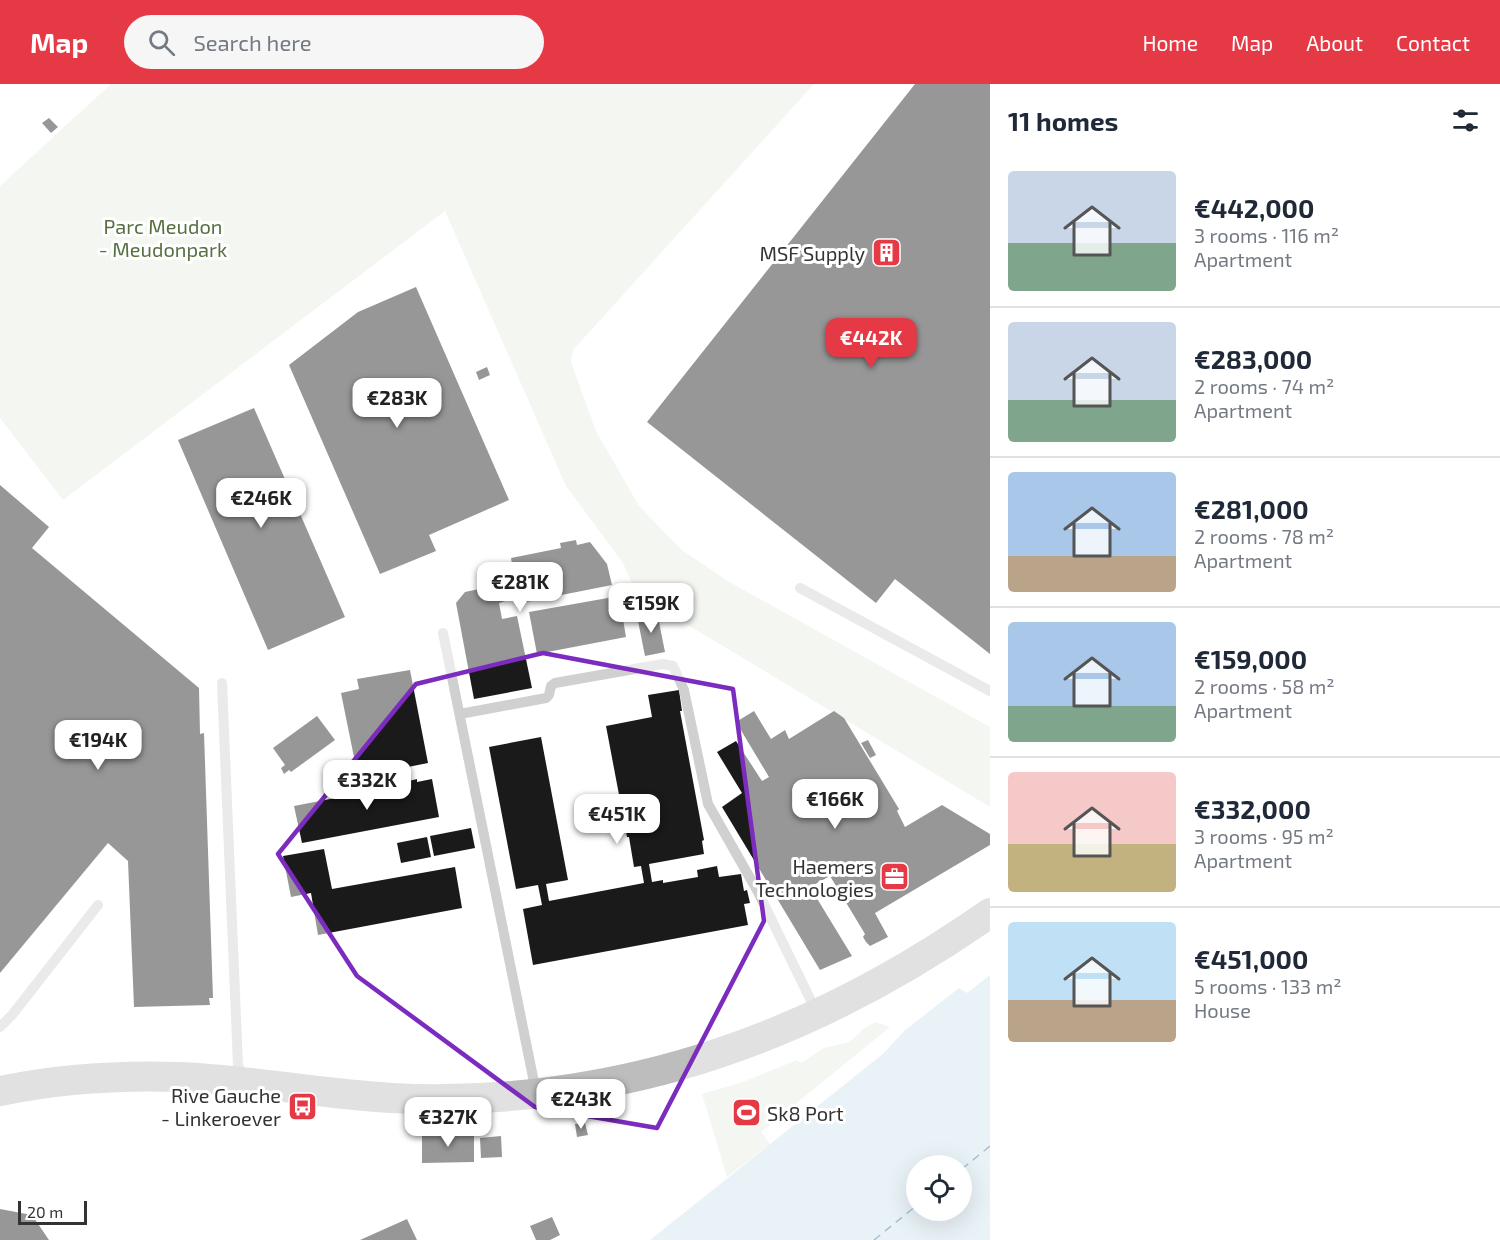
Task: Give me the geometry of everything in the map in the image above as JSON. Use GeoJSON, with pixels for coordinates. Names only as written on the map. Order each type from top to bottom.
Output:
{"type":"FeatureCollection","features":[{"type":"Feature","properties":{"kind":"main road"},"geometry":{"type":"LineString","coordinates":[[0,1091],[30,1085],[128,1077],[182,1077],[337,1094],[395,1098],[475,1098],[536,1092],[612,1080],[698,1059],[758,1038],[817,1013],[890,976],[956,937],[990,913]]}},
{"type":"Feature","properties":{"kind":"lane"},"geometry":{"type":"LineString","coordinates":[[800,588],[990,692]]}},
{"type":"Feature","properties":{"kind":"lane"},"geometry":{"type":"LineString","coordinates":[[443,633],[536,1092]]}},
{"type":"Feature","properties":{"kind":"lane"},"geometry":{"type":"LineString","coordinates":[[460,714],[546,698],[551,686],[555,683],[663,664],[673,666],[684,690],[708,804],[758,892],[817,1013]]}},
{"type":"Feature","properties":{"kind":"lane"},"geometry":{"type":"LineString","coordinates":[[222,683],[238,1065],[246,1083]]}},
{"type":"Feature","properties":{"kind":"lane"},"geometry":{"type":"LineString","coordinates":[[0,1027],[12,1015],[98,905]]}},
{"type":"Feature","properties":{"kind":"highlighted area"},"geometry":{"type":"Polygon","coordinates":[[[543,653],[733,689],[764,921],[657,1128],[535,1107],[357,976],[278,854],[416,684],[543,653]]]}},
{"type":"Feature","properties":{"kind":"green space","name":"Parc Meudon - Meudonpark"},"geometry":{"type":"Polygon","coordinates":[[[111,84],[814,84],[573,350],[571,362],[596,431],[639,506],[682,550],[726,580],[990,727],[990,807],[683,622],[639,600],[623,563],[566,486],[445,211],[63,500],[0,418],[0,186],[111,84]]]}},
{"type":"Feature","properties":{"kind":"green space","name":"Sk8 Port"},"geometry":{"type":"Polygon","coordinates":[[[876,1022],[890,1027],[761,1132],[770,1144],[727,1177],[702,1094],[743,1082],[797,1060],[801,1063],[824,1048],[849,1042],[861,1030],[876,1022]]]}},
{"type":"Feature","properties":{"kind":"water"},"geometry":{"type":"Polygon","coordinates":[[[990,975],[990,1240],[650,1240],[884,1053],[904,1031],[959,988],[967,993],[990,975]]]}},
{"type":"Feature","properties":{"kind":"building","name":"MSF Supply"},"geometry":{"type":"Polygon","coordinates":[[[915,84],[990,84],[990,654],[895,579],[876,603],[647,422],[915,84]]]}},
{"type":"Feature","properties":{"kind":"building"},"geometry":{"type":"Polygon","coordinates":[[[49,118],[58,127],[51,133],[42,123],[49,118]]]}},
{"type":"Feature","properties":{"kind":"building"},"geometry":{"type":"Polygon","coordinates":[[[416,287],[509,500],[429,535],[436,551],[380,574],[289,365],[358,312],[416,287]]]}},
{"type":"Feature","properties":{"kind":"building"},"geometry":{"type":"Polygon","coordinates":[[[487,367],[490,375],[479,380],[476,372],[487,367]]]}},
{"type":"Feature","properties":{"kind":"building"},"geometry":{"type":"Polygon","coordinates":[[[254,408],[345,617],[268,650],[178,440],[254,408]]]}},
{"type":"Feature","properties":{"kind":"building"},"geometry":{"type":"Polygon","coordinates":[[[0,485],[49,527],[32,548],[199,688],[200,734],[204,733],[213,998],[209,998],[210,1005],[134,1007],[128,861],[108,843],[0,973],[0,485]]]}},
{"type":"Feature","properties":{"kind":"building"},"geometry":{"type":"Polygon","coordinates":[[[576,540],[577,545],[590,542],[607,564],[612,585],[526,602],[525,595],[499,603],[502,619],[517,616],[532,688],[474,699],[456,603],[465,592],[493,586],[492,580],[514,576],[511,558],[561,548],[560,543],[576,540]]]}},
{"type":"Feature","properties":{"kind":"building"},"geometry":{"type":"Polygon","coordinates":[[[619,596],[626,637],[537,654],[529,612],[619,596]]]}},
{"type":"Feature","properties":{"kind":"building"},"geometry":{"type":"Polygon","coordinates":[[[657,612],[665,652],[645,656],[637,616],[657,612]]]}},
{"type":"Feature","properties":{"kind":"building"},"geometry":{"type":"Polygon","coordinates":[[[410,670],[428,763],[358,777],[341,693],[359,689],[357,679],[410,670]]]}},
{"type":"Feature","properties":{"kind":"building"},"geometry":{"type":"Polygon","coordinates":[[[679,690],[682,711],[680,711],[704,840],[702,841],[704,854],[649,864],[652,882],[663,880],[663,883],[698,877],[697,870],[717,866],[719,877],[741,874],[744,891],[747,890],[750,903],[744,904],[748,925],[533,965],[523,909],[542,905],[538,885],[516,889],[489,747],[541,737],[568,880],[546,884],[549,901],[644,883],[641,866],[634,867],[606,726],[652,717],[648,695],[679,690]]]}},
{"type":"Feature","properties":{"kind":"building"},"geometry":{"type":"Polygon","coordinates":[[[754,711],[771,739],[785,730],[789,739],[834,711],[844,718],[899,809],[897,811],[905,827],[942,805],[990,834],[990,845],[875,913],[888,937],[870,946],[830,876],[810,887],[852,956],[820,970],[722,807],[742,793],[717,752],[736,741],[762,781],[769,777],[736,722],[754,711]]]}},
{"type":"Feature","properties":{"kind":"building"},"geometry":{"type":"Polygon","coordinates":[[[317,716],[335,740],[291,772],[289,770],[284,774],[281,768],[285,765],[273,748],[317,716]]]}},
{"type":"Feature","properties":{"kind":"building"},"geometry":{"type":"Polygon","coordinates":[[[868,740],[876,755],[870,758],[861,743],[868,740]]]}},
{"type":"Feature","properties":{"kind":"building"},"geometry":{"type":"Polygon","coordinates":[[[417,779],[417,782],[432,779],[439,817],[302,843],[294,806],[335,798],[334,793],[340,792],[341,796],[409,784],[409,781],[417,779]]]}},
{"type":"Feature","properties":{"kind":"building"},"geometry":{"type":"Polygon","coordinates":[[[471,828],[475,848],[434,856],[430,836],[471,828]]]}},
{"type":"Feature","properties":{"kind":"building"},"geometry":{"type":"Polygon","coordinates":[[[427,837],[431,857],[401,863],[397,843],[427,837]]]}},
{"type":"Feature","properties":{"kind":"building"},"geometry":{"type":"Polygon","coordinates":[[[324,849],[332,889],[455,867],[462,908],[318,935],[311,893],[291,897],[283,856],[324,849]]]}},
{"type":"Feature","properties":{"kind":"building"},"geometry":{"type":"Polygon","coordinates":[[[585,1123],[588,1135],[577,1137],[575,1124],[585,1123]]]}},
{"type":"Feature","properties":{"kind":"building"},"geometry":{"type":"Polygon","coordinates":[[[474,1133],[474,1162],[422,1163],[422,1134],[474,1133]]]}},
{"type":"Feature","properties":{"kind":"building"},"geometry":{"type":"Polygon","coordinates":[[[501,1136],[502,1157],[481,1158],[480,1138],[501,1136]]]}},
{"type":"Feature","properties":{"kind":"building"},"geometry":{"type":"Polygon","coordinates":[[[0,1209],[32,1215],[49,1240],[0,1240],[0,1209]]]}},
{"type":"Feature","properties":{"kind":"building"},"geometry":{"type":"Polygon","coordinates":[[[552,1217],[560,1235],[550,1240],[536,1240],[530,1226],[552,1217]]]}},
{"type":"Feature","properties":{"kind":"building"},"geometry":{"type":"Polygon","coordinates":[[[407,1219],[417,1240],[360,1240],[407,1219]]]}},
{"type":"Feature","properties":{"kind":"ferry route"},"geometry":{"type":"LineString","coordinates":[[972,1161],[990,1146]]}},
{"type":"Feature","properties":{"kind":"ferry route"},"geometry":{"type":"LineString","coordinates":[[874,1240],[906,1214]]}},
{"type":"Feature","properties":{"kind":"place","name":"MSF Supply"},"geometry":{"type":"Point","coordinates":[886,253]}},
{"type":"Feature","properties":{"kind":"place","name":"Haemers Technologies"},"geometry":{"type":"Point","coordinates":[895,877]}},
{"type":"Feature","properties":{"kind":"place","name":"Rive Gauche - Linkeroever"},"geometry":{"type":"Point","coordinates":[302,1106]}},
{"type":"Feature","properties":{"kind":"place","name":"Sk8 Port"},"geometry":{"type":"Point","coordinates":[746,1113]}}]}
